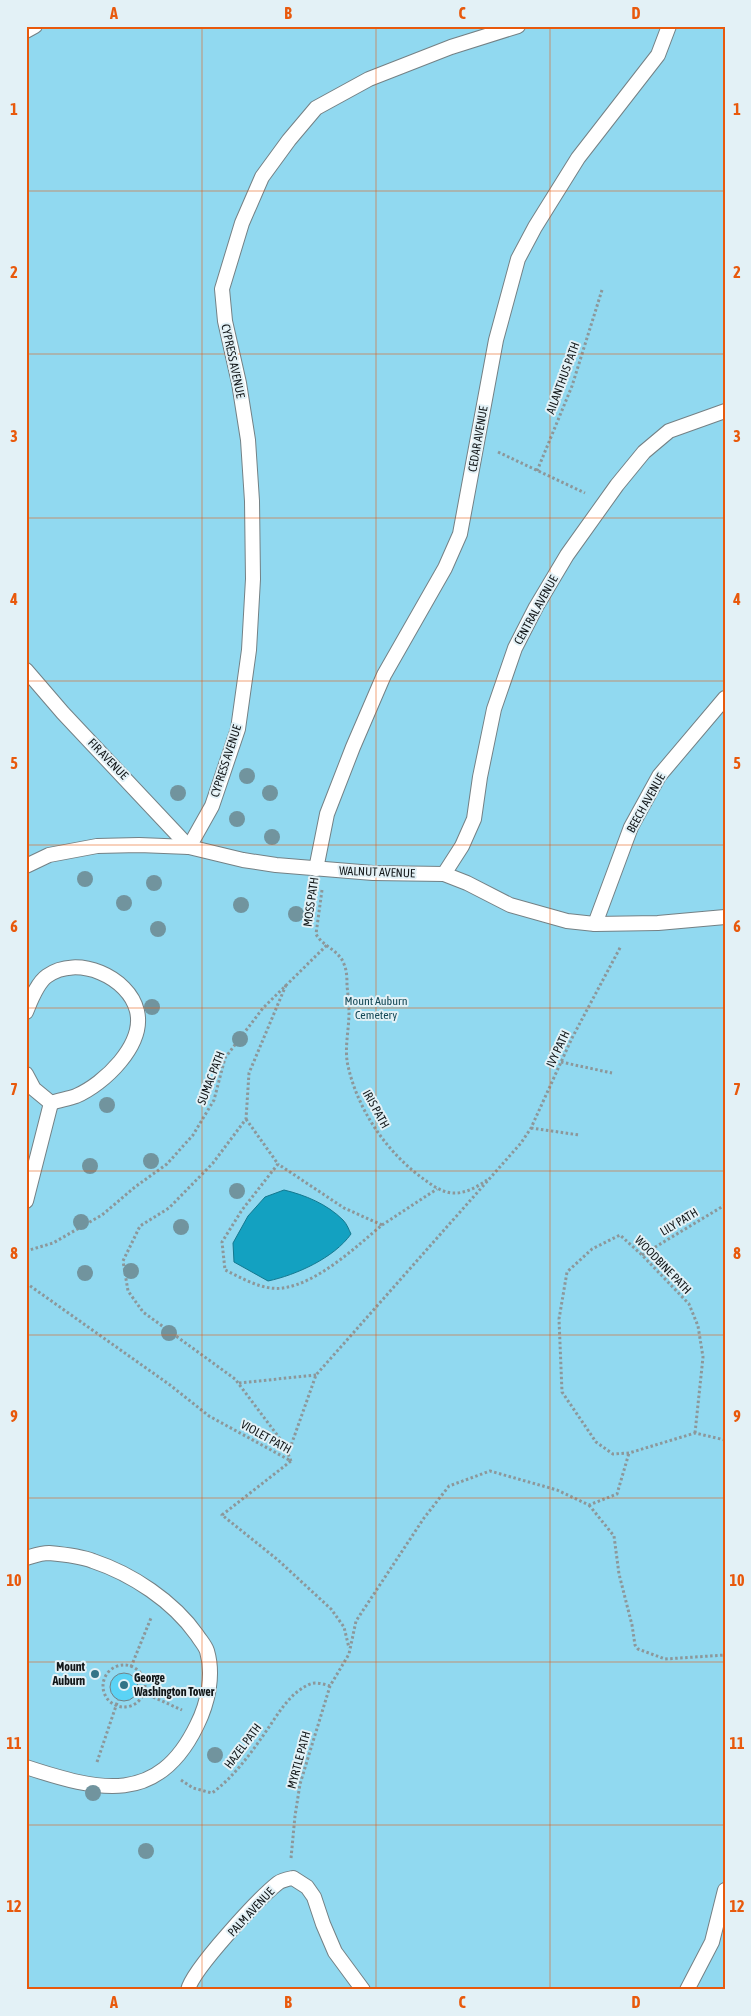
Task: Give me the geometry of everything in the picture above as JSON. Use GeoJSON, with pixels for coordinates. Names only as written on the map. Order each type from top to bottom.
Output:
{"type":"FeatureCollection","features":[{"type":"Feature","properties":{"kind":"lane"},"geometry":{"type":"LineString","coordinates":[[26,30],[35,26]]}},
{"type":"Feature","properties":{"kind":"lane","name":"CYPRESS AVENUE"},"geometry":{"type":"LineString","coordinates":[[189,847],[212,806],[238,728],[249,650],[253,579],[252,501],[248,440],[239,383],[225,322],[222,289],[242,224],[262,176],[288,140],[316,108],[369,78],[451,47],[518,26]]}},
{"type":"Feature","properties":{"kind":"lane","name":"CEDAR AVENUE"},"geometry":{"type":"LineString","coordinates":[[321,869],[327,814],[353,747],[384,675],[445,568],[460,534],[496,340],[518,259],[535,227],[578,158],[658,55],[669,26]]}},
{"type":"Feature","properties":{"kind":"lane","name":"CENTRAL AVENUE"},"geometry":{"type":"LineString","coordinates":[[444,874],[462,846],[474,819],[494,709],[515,648],[536,607],[567,555],[644,452],[669,431],[725,411]]}},
{"type":"Feature","properties":{"kind":"lane","name":"FIR AVENUE"},"geometry":{"type":"LineString","coordinates":[[26,670],[189,847]]}},
{"type":"Feature","properties":{"kind":"lane","name":"BEECH AVENUE"},"geometry":{"type":"LineString","coordinates":[[595,924],[631,827],[659,776],[725,698]]}},
{"type":"Feature","properties":{"kind":"lane","name":"WALNUT AVENUE"},"geometry":{"type":"LineString","coordinates":[[26,866],[49,855],[97,846],[189,847],[243,860],[321,869],[373,873],[444,874],[510,905],[567,920],[595,924],[633,924],[725,917]]}},
{"type":"Feature","properties":{"kind":"lane"},"geometry":{"type":"LineString","coordinates":[[26,1012],[35,993],[47,976],[68,967],[87,968],[107,975],[126,990],[137,1012],[137,1029],[129,1050],[108,1076],[77,1096],[50,1103]]}},
{"type":"Feature","properties":{"kind":"lane"},"geometry":{"type":"LineString","coordinates":[[26,1074],[34,1089],[50,1103]]}},
{"type":"Feature","properties":{"kind":"lane"},"geometry":{"type":"LineString","coordinates":[[26,1201],[50,1103]]}},
{"type":"Feature","properties":{"kind":"lane"},"geometry":{"type":"LineString","coordinates":[[26,1558],[48,1553],[92,1560],[127,1576],[160,1597],[189,1624],[206,1650],[210,1672],[206,1701],[193,1734],[171,1765],[145,1782],[116,1787],[89,1784],[26,1767]]}},
{"type":"Feature","properties":{"kind":"lane"},"geometry":{"type":"LineString","coordinates":[[293,1878],[307,1887],[314,1897],[335,1952],[363,1990]]}},
{"type":"Feature","properties":{"kind":"lane","name":"PALM AVENUE"},"geometry":{"type":"LineString","coordinates":[[188,1990],[190,1983],[203,1964],[264,1896],[280,1881],[293,1878]]}},
{"type":"Feature","properties":{"kind":"lane"},"geometry":{"type":"LineString","coordinates":[[687,1990],[712,1942],[725,1890]]}},
{"type":"Feature","properties":{"kind":"path","name":"AILANTHUS PATH"},"geometry":{"type":"LineString","coordinates":[[537,471],[572,386],[602,290]]}},
{"type":"Feature","properties":{"kind":"path"},"geometry":{"type":"LineString","coordinates":[[477,442],[605,502]]}},
{"type":"Feature","properties":{"kind":"path","name":"MOSS PATH"},"geometry":{"type":"LineString","coordinates":[[321,869],[316,934],[318,939],[340,956]]}},
{"type":"Feature","properties":{"kind":"path","name":"IVY PATH"},"geometry":{"type":"LineString","coordinates":[[491,1176],[521,1143],[531,1128],[561,1062],[633,924]]}},
{"type":"Feature","properties":{"kind":"path","name":"SUMAC PATH"},"geometry":{"type":"LineString","coordinates":[[26,1251],[53,1243],[102,1215],[135,1186],[167,1164],[193,1135],[214,1100],[225,1058],[263,1008],[327,946]]}},
{"type":"Feature","properties":{"kind":"path","name":"IRIS PATH"},"geometry":{"type":"LineString","coordinates":[[340,956],[346,970],[349,1013],[347,1064],[353,1085],[363,1107],[394,1154],[410,1170],[437,1189],[451,1193],[462,1193],[477,1186],[491,1176]]}},
{"type":"Feature","properties":{"kind":"path"},"geometry":{"type":"LineString","coordinates":[[286,985],[249,1073],[246,1119],[213,1163],[169,1208],[140,1226],[123,1261],[128,1291],[143,1312],[238,1383],[284,1444],[291,1461]]}},
{"type":"Feature","properties":{"kind":"path"},"geometry":{"type":"LineString","coordinates":[[561,1062],[612,1073]]}},
{"type":"Feature","properties":{"kind":"path"},"geometry":{"type":"LineString","coordinates":[[246,1119],[278,1164],[344,1208],[382,1225]]}},
{"type":"Feature","properties":{"kind":"path"},"geometry":{"type":"LineString","coordinates":[[531,1128],[578,1135]]}},
{"type":"Feature","properties":{"kind":"path"},"geometry":{"type":"LineString","coordinates":[[278,1164],[242,1210],[222,1242],[225,1270],[257,1284],[282,1288],[312,1279],[382,1225],[437,1189]]}},
{"type":"Feature","properties":{"kind":"path"},"geometry":{"type":"LineString","coordinates":[[288,1454],[316,1375],[491,1176]]}},
{"type":"Feature","properties":{"kind":"path","name":"LILY PATH"},"geometry":{"type":"LineString","coordinates":[[642,1254],[725,1205]]}},
{"type":"Feature","properties":{"kind":"path","name":"WOODBINE PATH"},"geometry":{"type":"LineString","coordinates":[[629,1453],[613,1454],[596,1442],[562,1392],[559,1319],[568,1272],[592,1249],[620,1235],[642,1254],[689,1304],[698,1326],[703,1357],[695,1433]]}},
{"type":"Feature","properties":{"kind":"path","name":"VIOLET PATH"},"geometry":{"type":"LineString","coordinates":[[26,1283],[170,1385],[209,1416],[291,1461],[222,1515],[278,1560],[331,1609],[344,1627],[348,1640],[349,1654]]}},
{"type":"Feature","properties":{"kind":"path"},"geometry":{"type":"LineString","coordinates":[[238,1383],[316,1375]]}},
{"type":"Feature","properties":{"kind":"path"},"geometry":{"type":"LineString","coordinates":[[725,1440],[695,1433],[629,1453],[617,1494],[590,1504],[614,1536],[619,1574],[635,1645],[638,1649],[665,1659],[725,1655]]}},
{"type":"Feature","properties":{"kind":"path","name":"MYRTLE PATH"},"geometry":{"type":"LineString","coordinates":[[293,1878],[290,1869],[300,1784],[330,1686],[349,1654],[356,1621],[424,1518],[450,1486],[490,1471],[556,1490],[590,1504]]}},
{"type":"Feature","properties":{"kind":"path"},"geometry":{"type":"LineString","coordinates":[[131,1666],[149,1624]]}},
{"type":"Feature","properties":{"kind":"path"},"geometry":{"type":"LineString","coordinates":[[119,1666],[131,1666],[137,1670],[144,1680],[144,1693],[137,1704],[130,1707],[115,1706],[107,1700],[102,1688],[105,1676],[119,1666]]}},
{"type":"Feature","properties":{"kind":"path","name":"HAZEL PATH"},"geometry":{"type":"LineString","coordinates":[[164,1770],[193,1788],[212,1793],[232,1776],[278,1713],[299,1690],[310,1684],[319,1683],[330,1686]]}},
{"type":"Feature","properties":{"kind":"path"},"geometry":{"type":"LineString","coordinates":[[144,1693],[186,1712]]}},
{"type":"Feature","properties":{"kind":"path"},"geometry":{"type":"LineString","coordinates":[[99,1755],[118,1700]]}},
{"type":"Feature","properties":{"kind":"green space","name":"Mount Auburn Cemetery"},"geometry":{"type":"Polygon","coordinates":[[[26,26],[725,26],[725,1990],[26,1990],[26,26]]]}},
{"type":"Feature","properties":{"kind":"shaded area"},"geometry":{"type":"Polygon","coordinates":[[[284,1190],[308,1197],[330,1209],[347,1225],[351,1234],[344,1243],[325,1258],[302,1270],[268,1281],[234,1262],[233,1243],[248,1216],[265,1197],[284,1190]]]}},
{"type":"Feature","properties":{"kind":"building","name":"George Washington Tower"},"geometry":{"type":"Polygon","coordinates":[[[124,1673],[134,1677],[138,1687],[134,1697],[124,1701],[114,1697],[110,1687],[114,1677],[124,1673]]]}},
{"type":"Feature","properties":{"kind":"place","name":"Mount Auburn"},"geometry":{"type":"Point","coordinates":[95,1674]}},
{"type":"Feature","properties":{"kind":"place","name":"George Washington Tower"},"geometry":{"type":"Point","coordinates":[124,1685]}}]}
